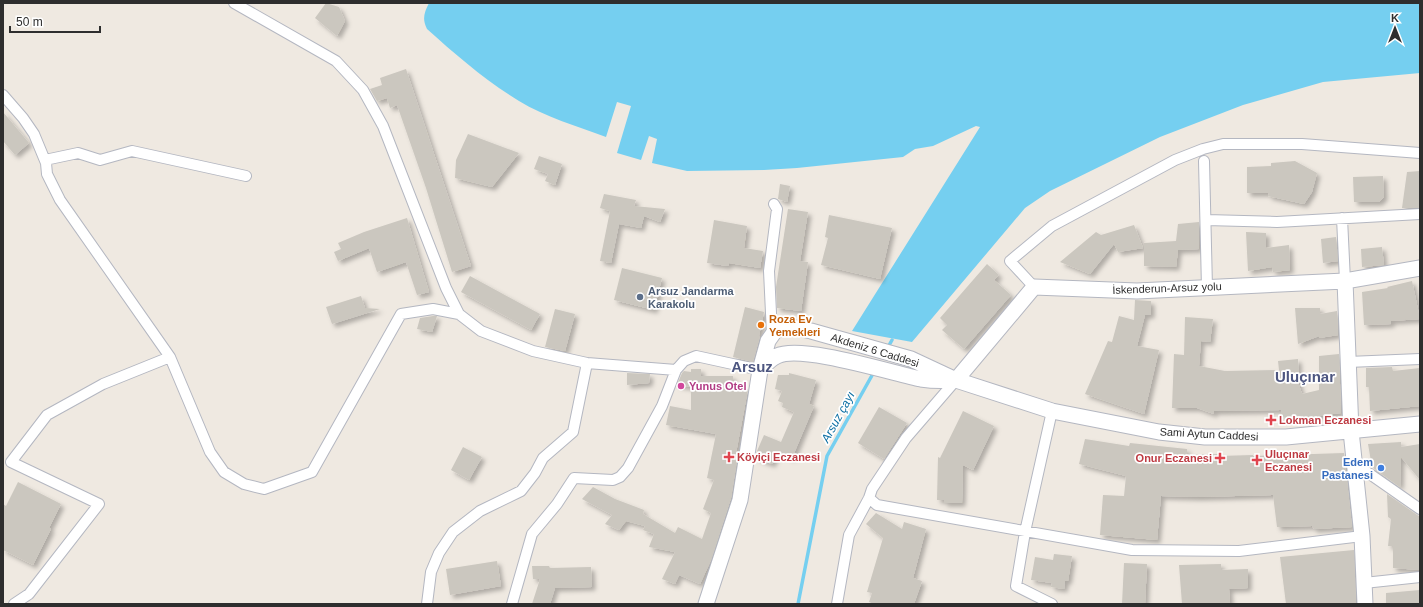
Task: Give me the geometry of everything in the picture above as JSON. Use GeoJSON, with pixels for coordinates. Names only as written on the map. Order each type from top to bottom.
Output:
{"type":"FeatureCollection","features":[{"type":"Feature","properties":{"kind":"main road","name":"İskenderun-Arsuz yolu"},"geometry":{"type":"LineString","coordinates":[[1034,287],[1137,292],[1345,281],[1420,268]]}},
{"type":"Feature","properties":{"kind":"main road"},"geometry":{"type":"LineString","coordinates":[[1345,281],[1351,431],[1362,536],[1365,604]]}},
{"type":"Feature","properties":{"kind":"main road"},"geometry":{"type":"LineString","coordinates":[[956,380],[1034,287]]}},
{"type":"Feature","properties":{"kind":"main road","name":"Akdeniz 6 Caddesi"},"geometry":{"type":"LineString","coordinates":[[772,334],[782,328],[789,327],[828,336],[911,359],[956,380]]}},
{"type":"Feature","properties":{"kind":"main road"},"geometry":{"type":"LineString","coordinates":[[706,604],[740,500],[760,370],[768,341],[772,334]]}},
{"type":"Feature","properties":{"kind":"main road","name":"Akdeniz 6 Caddesi"},"geometry":{"type":"LineString","coordinates":[[760,370],[777,356],[784,354],[822,357],[920,379],[934,381],[956,380]]}},
{"type":"Feature","properties":{"kind":"main road","name":"Sami Aytun Caddesi"},"geometry":{"type":"LineString","coordinates":[[956,380],[1052,411],[1159,432],[1205,436],[1286,437],[1420,424]]}},
{"type":"Feature","properties":{"kind":"street"},"geometry":{"type":"LineString","coordinates":[[234,3],[336,61],[363,90],[383,126],[446,288],[459,314],[481,331],[533,351],[587,363],[676,370]]}},
{"type":"Feature","properties":{"kind":"street"},"geometry":{"type":"LineString","coordinates":[[3,95],[23,118],[34,134],[45,160],[48,174],[60,200],[170,357],[210,452],[224,472],[244,484],[264,488],[312,472],[401,314],[433,309],[459,314]]}},
{"type":"Feature","properties":{"kind":"street"},"geometry":{"type":"LineString","coordinates":[[1034,287],[1010,261],[1052,226],[1175,160],[1203,149],[1223,144],[1302,144],[1420,153]]}},
{"type":"Feature","properties":{"kind":"street"},"geometry":{"type":"LineString","coordinates":[[45,160],[78,153],[100,160],[132,151],[246,176]]}},
{"type":"Feature","properties":{"kind":"street"},"geometry":{"type":"LineString","coordinates":[[1204,161],[1207,288]]}},
{"type":"Feature","properties":{"kind":"street"},"geometry":{"type":"LineString","coordinates":[[772,334],[769,271],[777,209],[774,204]]}},
{"type":"Feature","properties":{"kind":"street"},"geometry":{"type":"LineString","coordinates":[[1206,220],[1277,222],[1420,214]]}},
{"type":"Feature","properties":{"kind":"street"},"geometry":{"type":"LineString","coordinates":[[1342,218],[1345,281]]}},
{"type":"Feature","properties":{"kind":"street"},"geometry":{"type":"LineString","coordinates":[[512,604],[532,534],[557,504],[574,478],[613,480],[620,477],[628,468],[662,406],[676,370],[684,361],[696,356],[760,370]]}},
{"type":"Feature","properties":{"kind":"street"},"geometry":{"type":"LineString","coordinates":[[14,604],[29,594],[99,504],[11,462],[48,415],[103,384],[170,357]]}},
{"type":"Feature","properties":{"kind":"street"},"geometry":{"type":"LineString","coordinates":[[1348,362],[1420,359]]}},
{"type":"Feature","properties":{"kind":"street"},"geometry":{"type":"LineString","coordinates":[[427,604],[431,572],[439,553],[453,532],[480,511],[521,490],[536,473],[543,458],[572,432],[587,363]]}},
{"type":"Feature","properties":{"kind":"street"},"geometry":{"type":"LineString","coordinates":[[837,604],[849,535],[869,498],[872,488],[906,438],[956,380]]}},
{"type":"Feature","properties":{"kind":"street"},"geometry":{"type":"LineString","coordinates":[[1052,411],[1025,532],[1016,586],[1052,604]]}},
{"type":"Feature","properties":{"kind":"street"},"geometry":{"type":"LineString","coordinates":[[1354,463],[1420,509]]}},
{"type":"Feature","properties":{"kind":"street"},"geometry":{"type":"LineString","coordinates":[[869,498],[877,505],[1025,532],[1140,550],[1239,551],[1362,536]]}},
{"type":"Feature","properties":{"kind":"street"},"geometry":{"type":"LineString","coordinates":[[1364,583],[1420,577]]}},
{"type":"Feature","properties":{"kind":"water"},"geometry":{"type":"Polygon","coordinates":[[[429,3],[1420,3],[1420,73],[1323,82],[1243,105],[1160,137],[1050,191],[1025,208],[912,342],[852,331],[980,127],[976,126],[933,146],[915,149],[903,157],[797,168],[687,171],[652,163],[657,139],[649,136],[641,160],[617,153],[631,106],[617,102],[606,137],[539,112],[519,101],[472,67],[427,29],[424,22],[424,16],[429,3]]]}},
{"type":"Feature","properties":{"kind":"building"},"geometry":{"type":"Polygon","coordinates":[[[326,3],[339,7],[345,21],[337,36],[315,18],[326,3]]]}},
{"type":"Feature","properties":{"kind":"building"},"geometry":{"type":"Polygon","coordinates":[[[406,69],[471,266],[452,272],[426,188],[397,105],[390,108],[387,98],[377,101],[370,89],[382,85],[380,78],[406,69]]]}},
{"type":"Feature","properties":{"kind":"building"},"geometry":{"type":"Polygon","coordinates":[[[3,112],[29,143],[15,155],[3,141],[3,112]]]}},
{"type":"Feature","properties":{"kind":"building"},"geometry":{"type":"Polygon","coordinates":[[[468,134],[519,153],[492,187],[455,178],[456,160],[468,134]]]}},
{"type":"Feature","properties":{"kind":"building"},"geometry":{"type":"Polygon","coordinates":[[[539,156],[562,164],[555,185],[545,181],[548,174],[534,169],[539,156]]]}},
{"type":"Feature","properties":{"kind":"building"},"geometry":{"type":"Polygon","coordinates":[[[1295,161],[1317,173],[1312,192],[1304,204],[1268,196],[1269,193],[1247,193],[1247,167],[1271,166],[1271,163],[1295,161]]]}},
{"type":"Feature","properties":{"kind":"building"},"geometry":{"type":"Polygon","coordinates":[[[1420,171],[1420,208],[1402,208],[1407,172],[1420,171]]]}},
{"type":"Feature","properties":{"kind":"building"},"geometry":{"type":"Polygon","coordinates":[[[1383,176],[1384,197],[1379,202],[1354,202],[1353,177],[1383,176]]]}},
{"type":"Feature","properties":{"kind":"building"},"geometry":{"type":"Polygon","coordinates":[[[780,184],[790,186],[787,202],[778,199],[780,184]]]}},
{"type":"Feature","properties":{"kind":"building"},"geometry":{"type":"Polygon","coordinates":[[[604,194],[636,200],[634,206],[665,209],[660,222],[644,216],[641,228],[619,224],[611,263],[600,261],[610,211],[600,208],[604,194]]]}},
{"type":"Feature","properties":{"kind":"building"},"geometry":{"type":"Polygon","coordinates":[[[788,209],[808,212],[800,261],[808,262],[801,311],[777,308],[776,287],[788,209]]]}},
{"type":"Feature","properties":{"kind":"building"},"geometry":{"type":"Polygon","coordinates":[[[829,215],[892,228],[880,279],[821,265],[828,238],[825,237],[829,215]]]}},
{"type":"Feature","properties":{"kind":"building"},"geometry":{"type":"Polygon","coordinates":[[[407,218],[429,292],[417,295],[406,262],[377,272],[369,248],[338,261],[334,252],[341,249],[338,243],[364,232],[407,218]]]}},
{"type":"Feature","properties":{"kind":"building"},"geometry":{"type":"Polygon","coordinates":[[[714,220],[747,226],[744,248],[763,251],[760,268],[729,263],[728,266],[707,263],[714,220]]]}},
{"type":"Feature","properties":{"kind":"building"},"geometry":{"type":"Polygon","coordinates":[[[1199,222],[1199,249],[1178,250],[1176,267],[1144,266],[1144,243],[1176,241],[1178,224],[1199,222]]]}},
{"type":"Feature","properties":{"kind":"building"},"geometry":{"type":"Polygon","coordinates":[[[1134,225],[1143,248],[1118,252],[1114,244],[1090,274],[1060,262],[1096,232],[1101,235],[1134,225]]]}},
{"type":"Feature","properties":{"kind":"building"},"geometry":{"type":"Polygon","coordinates":[[[1246,232],[1266,233],[1266,248],[1289,245],[1290,270],[1273,272],[1272,267],[1248,271],[1246,232]]]}},
{"type":"Feature","properties":{"kind":"building"},"geometry":{"type":"Polygon","coordinates":[[[1336,237],[1338,261],[1323,263],[1321,239],[1336,237]]]}},
{"type":"Feature","properties":{"kind":"building"},"geometry":{"type":"Polygon","coordinates":[[[1382,247],[1384,265],[1362,267],[1361,249],[1382,247]]]}},
{"type":"Feature","properties":{"kind":"building"},"geometry":{"type":"Polygon","coordinates":[[[987,264],[999,275],[994,280],[1011,295],[964,349],[942,330],[947,325],[940,318],[987,264]]]}},
{"type":"Feature","properties":{"kind":"building"},"geometry":{"type":"Polygon","coordinates":[[[622,268],[662,278],[654,310],[614,300],[622,268]]]}},
{"type":"Feature","properties":{"kind":"building"},"geometry":{"type":"Polygon","coordinates":[[[470,276],[540,314],[531,330],[461,292],[470,276]]]}},
{"type":"Feature","properties":{"kind":"building"},"geometry":{"type":"Polygon","coordinates":[[[1412,281],[1420,319],[1391,321],[1391,324],[1364,325],[1362,292],[1388,288],[1387,287],[1412,281]]]}},
{"type":"Feature","properties":{"kind":"building"},"geometry":{"type":"Polygon","coordinates":[[[361,296],[365,308],[380,309],[332,324],[326,307],[361,296]]]}},
{"type":"Feature","properties":{"kind":"building"},"geometry":{"type":"Polygon","coordinates":[[[1135,300],[1151,301],[1151,315],[1145,315],[1137,346],[1159,350],[1144,414],[1085,394],[1108,341],[1112,342],[1119,316],[1134,320],[1135,300]]]}},
{"type":"Feature","properties":{"kind":"building"},"geometry":{"type":"Polygon","coordinates":[[[745,307],[764,312],[760,336],[753,362],[733,357],[745,307]]]}},
{"type":"Feature","properties":{"kind":"building"},"geometry":{"type":"Polygon","coordinates":[[[1295,308],[1320,308],[1320,314],[1337,311],[1338,335],[1319,338],[1319,336],[1298,344],[1295,308]]]}},
{"type":"Feature","properties":{"kind":"building"},"geometry":{"type":"Polygon","coordinates":[[[555,309],[575,314],[565,351],[545,347],[555,309]]]}},
{"type":"Feature","properties":{"kind":"building"},"geometry":{"type":"Polygon","coordinates":[[[437,316],[432,332],[417,329],[420,318],[437,316]]]}},
{"type":"Feature","properties":{"kind":"building"},"geometry":{"type":"Polygon","coordinates":[[[1185,317],[1213,319],[1210,342],[1201,341],[1199,366],[1225,371],[1279,370],[1278,361],[1298,359],[1299,385],[1302,394],[1319,390],[1319,356],[1339,354],[1341,413],[1317,417],[1281,417],[1281,410],[1214,411],[1214,414],[1197,408],[1172,408],[1174,354],[1184,355],[1185,317]]]}},
{"type":"Feature","properties":{"kind":"building"},"geometry":{"type":"Polygon","coordinates":[[[1392,367],[1393,371],[1420,368],[1420,406],[1370,411],[1369,387],[1366,387],[1366,368],[1392,367]]]}},
{"type":"Feature","properties":{"kind":"building"},"geometry":{"type":"Polygon","coordinates":[[[691,369],[701,369],[701,376],[733,376],[733,387],[748,389],[736,453],[738,454],[731,498],[711,560],[700,584],[679,575],[675,584],[662,579],[675,552],[649,547],[654,534],[643,530],[645,526],[626,521],[619,530],[605,524],[612,515],[582,499],[593,487],[615,499],[644,510],[643,514],[675,533],[678,527],[702,539],[711,513],[703,509],[714,480],[707,478],[716,434],[666,425],[670,406],[691,410],[691,387],[677,385],[682,373],[684,371],[691,372],[691,369]]]}},
{"type":"Feature","properties":{"kind":"building"},"geometry":{"type":"Polygon","coordinates":[[[627,373],[650,374],[649,383],[627,385],[627,373]]]}},
{"type":"Feature","properties":{"kind":"building"},"geometry":{"type":"Polygon","coordinates":[[[789,373],[816,380],[809,404],[814,406],[792,458],[777,452],[772,464],[756,458],[757,451],[764,435],[781,442],[794,412],[782,407],[783,403],[778,401],[782,391],[775,389],[778,375],[789,375],[789,373]]]}},
{"type":"Feature","properties":{"kind":"building"},"geometry":{"type":"Polygon","coordinates":[[[879,407],[907,423],[884,459],[858,443],[879,407]]]}},
{"type":"Feature","properties":{"kind":"building"},"geometry":{"type":"Polygon","coordinates":[[[963,411],[994,426],[973,470],[963,465],[962,503],[944,503],[944,500],[937,500],[938,457],[940,458],[963,411]]]}},
{"type":"Feature","properties":{"kind":"building"},"geometry":{"type":"Polygon","coordinates":[[[1085,439],[1129,446],[1130,443],[1187,449],[1187,455],[1219,454],[1219,456],[1253,456],[1344,453],[1352,527],[1314,529],[1312,526],[1277,527],[1273,495],[1198,497],[1161,496],[1157,540],[1100,535],[1103,495],[1124,496],[1126,476],[1079,464],[1085,439]]]}},
{"type":"Feature","properties":{"kind":"building"},"geometry":{"type":"Polygon","coordinates":[[[1401,442],[1401,447],[1420,444],[1420,480],[1401,457],[1400,487],[1372,467],[1368,444],[1401,442]]]}},
{"type":"Feature","properties":{"kind":"building"},"geometry":{"type":"Polygon","coordinates":[[[463,447],[482,457],[469,480],[451,470],[463,447]]]}},
{"type":"Feature","properties":{"kind":"building"},"geometry":{"type":"Polygon","coordinates":[[[18,482],[61,504],[49,528],[51,529],[33,565],[3,550],[3,504],[6,506],[18,482]]]}},
{"type":"Feature","properties":{"kind":"building"},"geometry":{"type":"Polygon","coordinates":[[[1387,494],[1420,517],[1420,570],[1393,568],[1393,546],[1388,546],[1391,519],[1388,517],[1387,494]]]}},
{"type":"Feature","properties":{"kind":"building"},"geometry":{"type":"Polygon","coordinates":[[[876,513],[902,529],[904,522],[926,529],[913,578],[922,581],[914,604],[874,604],[869,602],[872,593],[867,592],[883,538],[866,524],[876,513]]]}},
{"type":"Feature","properties":{"kind":"building"},"geometry":{"type":"Polygon","coordinates":[[[1354,550],[1356,604],[1286,604],[1280,557],[1354,550]]]}},
{"type":"Feature","properties":{"kind":"building"},"geometry":{"type":"Polygon","coordinates":[[[1054,554],[1072,556],[1068,581],[1065,581],[1064,589],[1051,587],[1052,583],[1031,580],[1035,557],[1053,560],[1054,554]]]}},
{"type":"Feature","properties":{"kind":"building"},"geometry":{"type":"Polygon","coordinates":[[[497,561],[501,586],[450,595],[446,569],[497,561]]]}},
{"type":"Feature","properties":{"kind":"building"},"geometry":{"type":"Polygon","coordinates":[[[1124,563],[1147,564],[1145,604],[1122,604],[1124,563]]]}},
{"type":"Feature","properties":{"kind":"building"},"geometry":{"type":"Polygon","coordinates":[[[1221,564],[1221,570],[1248,569],[1248,588],[1229,589],[1230,604],[1182,604],[1179,565],[1221,564]]]}},
{"type":"Feature","properties":{"kind":"building"},"geometry":{"type":"Polygon","coordinates":[[[532,566],[549,566],[550,568],[591,567],[592,587],[555,588],[550,604],[532,604],[540,579],[533,579],[532,566]]]}},
{"type":"Feature","properties":{"kind":"building"},"geometry":{"type":"Polygon","coordinates":[[[1420,590],[1420,604],[1386,604],[1386,593],[1420,590]]]}},
{"type":"Feature","properties":{"kind":"waterway","name":"Arsuz çayı"},"geometry":{"type":"LineString","coordinates":[[887,349],[892,340]]}},
{"type":"Feature","properties":{"kind":"waterway","name":"Arsuz çayı"},"geometry":{"type":"LineString","coordinates":[[798,604],[827,456],[875,370]]}},
{"type":"Feature","properties":{"kind":"place","name":"Arsuz Jandarma Karakolu"},"geometry":{"type":"Point","coordinates":[640,297]}},
{"type":"Feature","properties":{"kind":"place","name":"Roza Ev Yemekleri"},"geometry":{"type":"Point","coordinates":[761,325]}},
{"type":"Feature","properties":{"kind":"place","name":"Yunus Otel"},"geometry":{"type":"Point","coordinates":[681,386]}},
{"type":"Feature","properties":{"kind":"place","name":"Lokman Eczanesi"},"geometry":{"type":"Point","coordinates":[1271,420]}},
{"type":"Feature","properties":{"kind":"place","name":"Köyiçi Eczanesi"},"geometry":{"type":"Point","coordinates":[729,457]}},
{"type":"Feature","properties":{"kind":"place","name":"Onur Eczanesi"},"geometry":{"type":"Point","coordinates":[1220,458]}},
{"type":"Feature","properties":{"kind":"place","name":"Uluçınar Eczanesi"},"geometry":{"type":"Point","coordinates":[1257,460]}},
{"type":"Feature","properties":{"kind":"place","name":"Edem Pastanesi"},"geometry":{"type":"Point","coordinates":[1381,468]}},
{"type":"Feature","properties":{"kind":"district","name":"Arsuz"},"geometry":{"type":"Point","coordinates":[752,366]}},
{"type":"Feature","properties":{"kind":"district","name":"Uluçınar"},"geometry":{"type":"Point","coordinates":[1305,376]}}]}
